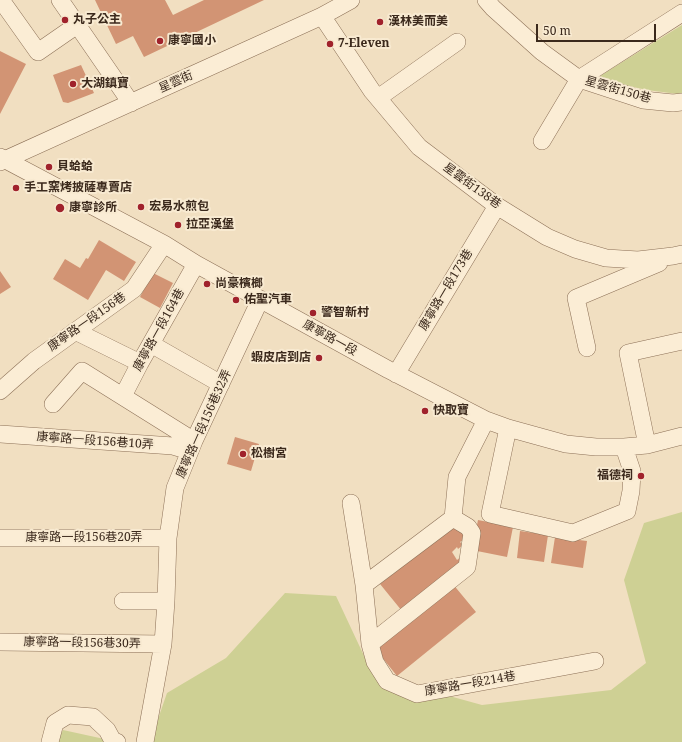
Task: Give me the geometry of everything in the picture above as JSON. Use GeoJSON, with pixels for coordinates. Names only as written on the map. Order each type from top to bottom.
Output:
{"type":"FeatureCollection","features":[{"type":"Feature","properties":{"kind":"street"},"geometry":{"type":"LineString","coordinates":[[1,0],[38,52],[77,25]]}},
{"type":"Feature","properties":{"kind":"street"},"geometry":{"type":"LineString","coordinates":[[60,0],[131,103]]}},
{"type":"Feature","properties":{"kind":"street","name":"星雲街"},"geometry":{"type":"LineString","coordinates":[[1,159],[131,103],[322,16],[351,0]]}},
{"type":"Feature","properties":{"kind":"street","name":"星雲街150巷"},"geometry":{"type":"LineString","coordinates":[[486,0],[542,52],[579,79],[643,100],[673,103],[682,102]]}},
{"type":"Feature","properties":{"kind":"street"},"geometry":{"type":"LineString","coordinates":[[542,141],[579,79],[682,13]]}},
{"type":"Feature","properties":{"kind":"street","name":"星雲街138巷"},"geometry":{"type":"LineString","coordinates":[[322,16],[372,91],[419,147],[497,206],[547,237],[575,249],[606,258],[638,260],[678,255]]}},
{"type":"Feature","properties":{"kind":"street"},"geometry":{"type":"LineString","coordinates":[[378,98],[458,42]]}},
{"type":"Feature","properties":{"kind":"street","name":"康寧路一段"},"geometry":{"type":"LineString","coordinates":[[1,159],[164,244],[260,300],[396,374],[486,420],[508,428],[566,444],[596,447],[624,448],[682,436]]}},
{"type":"Feature","properties":{"kind":"street","name":"康寧路一段173巷"},"geometry":{"type":"LineString","coordinates":[[396,374],[497,206]]}},
{"type":"Feature","properties":{"kind":"street","name":"康寧路一段156巷"},"geometry":{"type":"LineString","coordinates":[[0,391],[34,360],[134,289],[164,244]]}},
{"type":"Feature","properties":{"kind":"street"},"geometry":{"type":"LineString","coordinates":[[587,348],[576,298],[678,255]]}},
{"type":"Feature","properties":{"kind":"street","name":"康寧路一段164巷"},"geometry":{"type":"LineString","coordinates":[[123,396],[196,264]]}},
{"type":"Feature","properties":{"kind":"street","name":"康寧路一段156巷32弄"},"geometry":{"type":"LineString","coordinates":[[145,742],[163,644],[168,538],[175,488],[192,446],[260,300]]}},
{"type":"Feature","properties":{"kind":"street"},"geometry":{"type":"LineString","coordinates":[[75,331],[140,363]]}},
{"type":"Feature","properties":{"kind":"street"},"geometry":{"type":"LineString","coordinates":[[647,444],[628,353],[682,341]]}},
{"type":"Feature","properties":{"kind":"street"},"geometry":{"type":"LineString","coordinates":[[151,344],[221,384]]}},
{"type":"Feature","properties":{"kind":"street"},"geometry":{"type":"LineString","coordinates":[[54,404],[82,371],[123,396],[192,446]]}},
{"type":"Feature","properties":{"kind":"street"},"geometry":{"type":"LineString","coordinates":[[364,585],[453,518],[457,476],[486,420]]}},
{"type":"Feature","properties":{"kind":"street"},"geometry":{"type":"LineString","coordinates":[[508,428],[490,514],[573,533],[627,511],[631,491],[632,471],[624,448]]}},
{"type":"Feature","properties":{"kind":"street","name":"康寧路一段156巷10弄"},"geometry":{"type":"LineString","coordinates":[[0,434],[192,446]]}},
{"type":"Feature","properties":{"kind":"street","name":"康寧路一段214巷"},"geometry":{"type":"LineString","coordinates":[[351,503],[364,585],[370,644],[375,662],[387,681],[417,694],[595,661]]}},
{"type":"Feature","properties":{"kind":"street"},"geometry":{"type":"LineString","coordinates":[[370,644],[467,567],[472,533],[468,527],[453,518]]}},
{"type":"Feature","properties":{"kind":"street","name":"康寧路一段156巷20弄"},"geometry":{"type":"LineString","coordinates":[[0,538],[168,538]]}},
{"type":"Feature","properties":{"kind":"street"},"geometry":{"type":"LineString","coordinates":[[123,601],[166,601]]}},
{"type":"Feature","properties":{"kind":"street","name":"康寧路一段156巷30弄"},"geometry":{"type":"LineString","coordinates":[[0,642],[163,644]]}},
{"type":"Feature","properties":{"kind":"street"},"geometry":{"type":"LineString","coordinates":[[50,742],[55,723],[68,715],[93,717],[107,730],[113,741],[117,742]]}},
{"type":"Feature","properties":{"kind":"green space"},"geometry":{"type":"Polygon","coordinates":[[[682,25],[682,93],[678,94],[647,90],[624,85],[600,76],[682,25]]]}},
{"type":"Feature","properties":{"kind":"green space"},"geometry":{"type":"Polygon","coordinates":[[[682,512],[682,742],[150,742],[167,693],[226,658],[285,593],[336,596],[373,675],[482,705],[611,690],[646,663],[624,580],[644,523],[682,512]]]}},
{"type":"Feature","properties":{"kind":"green space"},"geometry":{"type":"Polygon","coordinates":[[[63,730],[118,742],[56,742],[63,730]]]}},
{"type":"Feature","properties":{"kind":"building"},"geometry":{"type":"Polygon","coordinates":[[[95,0],[165,0],[173,15],[204,0],[264,0],[144,57],[133,36],[116,44],[95,0]]]}},
{"type":"Feature","properties":{"kind":"building"},"geometry":{"type":"Polygon","coordinates":[[[0,51],[26,64],[0,114],[0,51]]]}},
{"type":"Feature","properties":{"kind":"building","name":"大湖鎮寶"},"geometry":{"type":"Polygon","coordinates":[[[81,65],[94,93],[68,103],[63,102],[53,75],[81,65]]]}},
{"type":"Feature","properties":{"kind":"building"},"geometry":{"type":"Polygon","coordinates":[[[99,240],[136,262],[124,281],[106,270],[88,300],[53,279],[65,259],[80,268],[86,258],[88,259],[99,240]]]}},
{"type":"Feature","properties":{"kind":"building"},"geometry":{"type":"Polygon","coordinates":[[[0,271],[11,287],[0,294],[0,271]]]}},
{"type":"Feature","properties":{"kind":"building"},"geometry":{"type":"Polygon","coordinates":[[[153,273],[173,283],[160,308],[140,297],[153,273]]]}},
{"type":"Feature","properties":{"kind":"building","name":"松樹宮"},"geometry":{"type":"Polygon","coordinates":[[[235,437],[259,444],[251,471],[227,464],[235,437]]]}},
{"type":"Feature","properties":{"kind":"building"},"geometry":{"type":"Polygon","coordinates":[[[478,520],[513,527],[507,557],[472,550],[478,520]]]}},
{"type":"Feature","properties":{"kind":"building"},"geometry":{"type":"Polygon","coordinates":[[[459,522],[466,538],[460,542],[463,545],[458,549],[457,547],[452,552],[457,560],[464,554],[468,559],[402,611],[380,584],[459,522]]]}},
{"type":"Feature","properties":{"kind":"building"},"geometry":{"type":"Polygon","coordinates":[[[520,531],[548,535],[544,562],[517,558],[520,531]]]}},
{"type":"Feature","properties":{"kind":"building"},"geometry":{"type":"Polygon","coordinates":[[[555,537],[587,541],[583,568],[551,563],[555,537]]]}},
{"type":"Feature","properties":{"kind":"building"},"geometry":{"type":"Polygon","coordinates":[[[452,583],[476,612],[397,676],[373,646],[452,583]]]}},
{"type":"Feature","properties":{"kind":"place","name":"丸子公主"},"geometry":{"type":"Point","coordinates":[65,20]}},
{"type":"Feature","properties":{"kind":"place","name":"漢林美而美"},"geometry":{"type":"Point","coordinates":[380,22]}},
{"type":"Feature","properties":{"kind":"place","name":"康寧國小"},"geometry":{"type":"Point","coordinates":[160,41]}},
{"type":"Feature","properties":{"kind":"place","name":"7-Eleven"},"geometry":{"type":"Point","coordinates":[330,44]}},
{"type":"Feature","properties":{"kind":"place","name":"大湖鎮寶"},"geometry":{"type":"Point","coordinates":[73,84]}},
{"type":"Feature","properties":{"kind":"place","name":"貝蛤蛤"},"geometry":{"type":"Point","coordinates":[49,167]}},
{"type":"Feature","properties":{"kind":"place","name":"手工窯烤披薩專賣店"},"geometry":{"type":"Point","coordinates":[16,188]}},
{"type":"Feature","properties":{"kind":"place","name":"宏易水煎包"},"geometry":{"type":"Point","coordinates":[141,207]}},
{"type":"Feature","properties":{"kind":"place","name":"康寧診所"},"geometry":{"type":"Point","coordinates":[60,208]}},
{"type":"Feature","properties":{"kind":"place","name":"拉亞漢堡"},"geometry":{"type":"Point","coordinates":[178,225]}},
{"type":"Feature","properties":{"kind":"place","name":"尚豪檳榔"},"geometry":{"type":"Point","coordinates":[207,284]}},
{"type":"Feature","properties":{"kind":"place","name":"佑聖汽車"},"geometry":{"type":"Point","coordinates":[236,300]}},
{"type":"Feature","properties":{"kind":"place","name":"警智新村"},"geometry":{"type":"Point","coordinates":[313,313]}},
{"type":"Feature","properties":{"kind":"place","name":"蝦皮店到店"},"geometry":{"type":"Point","coordinates":[319,358]}},
{"type":"Feature","properties":{"kind":"place","name":"快取寶"},"geometry":{"type":"Point","coordinates":[425,411]}},
{"type":"Feature","properties":{"kind":"place","name":"松樹宮"},"geometry":{"type":"Point","coordinates":[243,454]}},
{"type":"Feature","properties":{"kind":"place","name":"福德祠"},"geometry":{"type":"Point","coordinates":[641,476]}}]}
